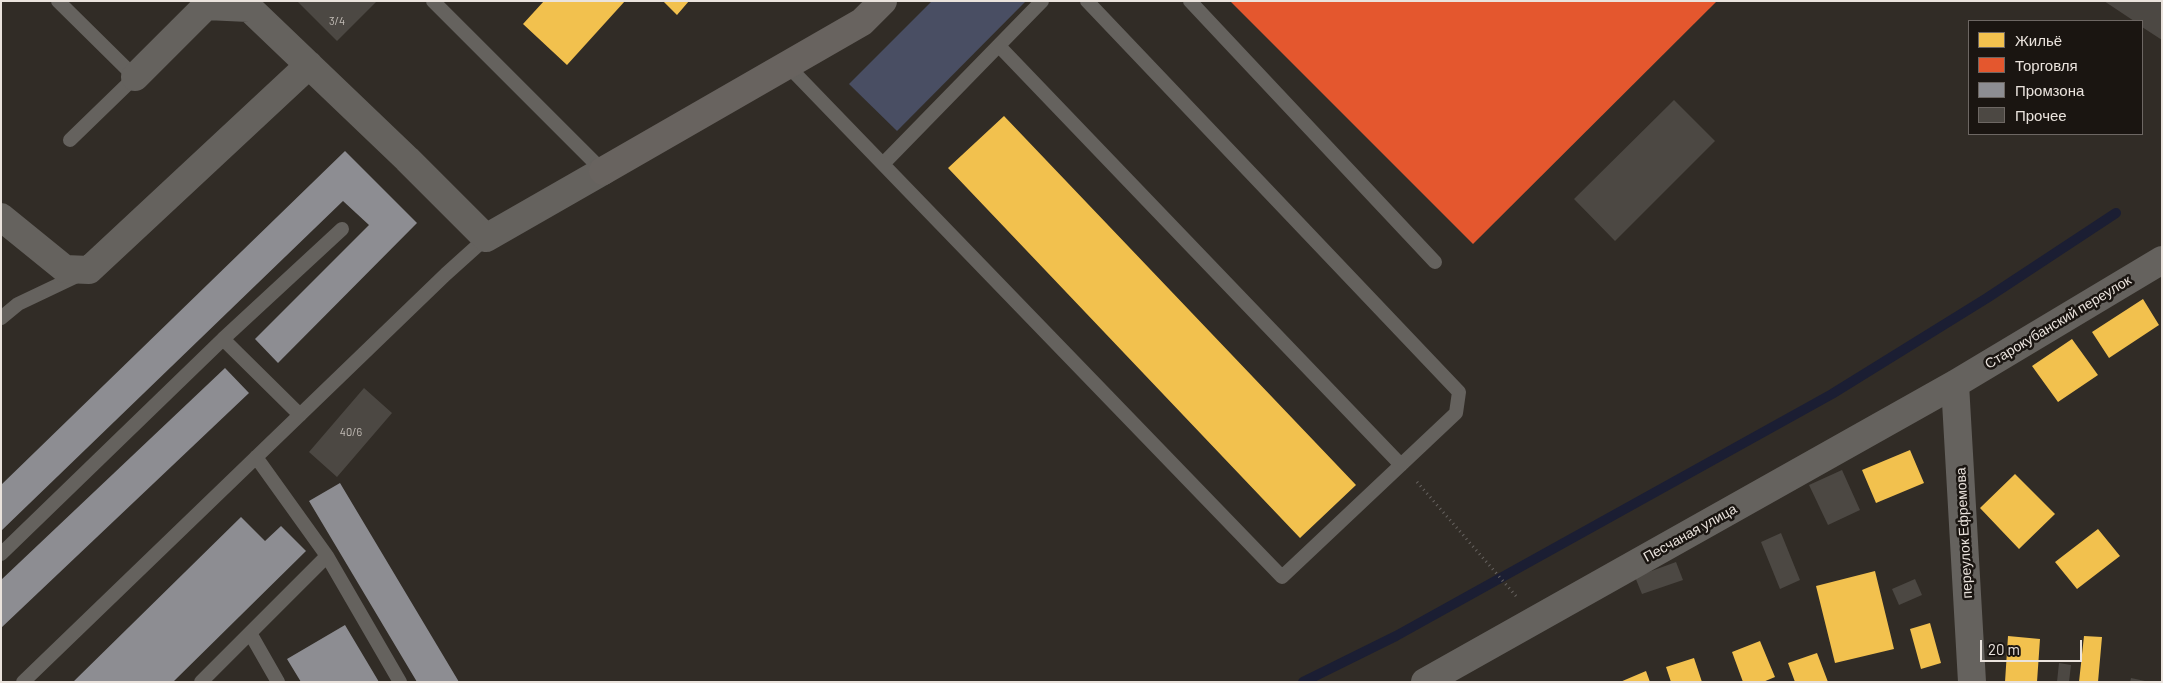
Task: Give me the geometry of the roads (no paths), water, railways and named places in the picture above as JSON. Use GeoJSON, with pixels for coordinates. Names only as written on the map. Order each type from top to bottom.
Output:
{"type":"FeatureCollection","features":[{"type":"Feature","properties":{"kind":"street"},"geometry":{"type":"LineString","coordinates":[[135,77],[206,6],[249,8],[407,159],[486,238],[862,22],[882,1]]}},
{"type":"Feature","properties":{"kind":"street"},"geometry":{"type":"LineString","coordinates":[[1,217],[65,269],[89,270],[309,65]]}},
{"type":"Feature","properties":{"kind":"street","name":"Старокубанский переулок"},"geometry":{"type":"LineString","coordinates":[[1955,384],[2162,260]]}},
{"type":"Feature","properties":{"kind":"street","name":"Песчаная улица"},"geometry":{"type":"LineString","coordinates":[[1425,682],[1955,384]]}},
{"type":"Feature","properties":{"kind":"street","name":"переулок Ефремова"},"geometry":{"type":"LineString","coordinates":[[1955,384],[1972,682]]}},
{"type":"Feature","properties":{"kind":"lane"},"geometry":{"type":"LineString","coordinates":[[58,1],[135,77],[70,140]]}},
{"type":"Feature","properties":{"kind":"lane"},"geometry":{"type":"LineString","coordinates":[[433,1],[603,171]]}},
{"type":"Feature","properties":{"kind":"lane"},"geometry":{"type":"LineString","coordinates":[[883,164],[1042,1]]}},
{"type":"Feature","properties":{"kind":"lane"},"geometry":{"type":"LineString","coordinates":[[787,65],[1282,577],[1456,413],[1459,392],[1087,1]]}},
{"type":"Feature","properties":{"kind":"lane"},"geometry":{"type":"LineString","coordinates":[[1190,1],[1435,262]]}},
{"type":"Feature","properties":{"kind":"lane"},"geometry":{"type":"LineString","coordinates":[[998,46],[1401,465]]}},
{"type":"Feature","properties":{"kind":"lane"},"geometry":{"type":"LineString","coordinates":[[1,554],[223,339],[342,229]]}},
{"type":"Feature","properties":{"kind":"lane"},"geometry":{"type":"LineString","coordinates":[[23,682],[300,414],[486,238]]}},
{"type":"Feature","properties":{"kind":"lane"},"geometry":{"type":"LineString","coordinates":[[1,318],[18,304],[89,270]]}},
{"type":"Feature","properties":{"kind":"lane"},"geometry":{"type":"LineString","coordinates":[[223,339],[300,414]]}},
{"type":"Feature","properties":{"kind":"lane"},"geometry":{"type":"LineString","coordinates":[[256,457],[327,556],[400,682]]}},
{"type":"Feature","properties":{"kind":"lane"},"geometry":{"type":"LineString","coordinates":[[201,682],[327,556]]}},
{"type":"Feature","properties":{"kind":"lane"},"geometry":{"type":"LineString","coordinates":[[250,633],[278,682]]}},
{"type":"Feature","properties":{"kind":"waterway"},"geometry":{"type":"LineString","coordinates":[[1303,682],[1396,636],[1832,394],[1987,298],[2116,213]]}}]}
